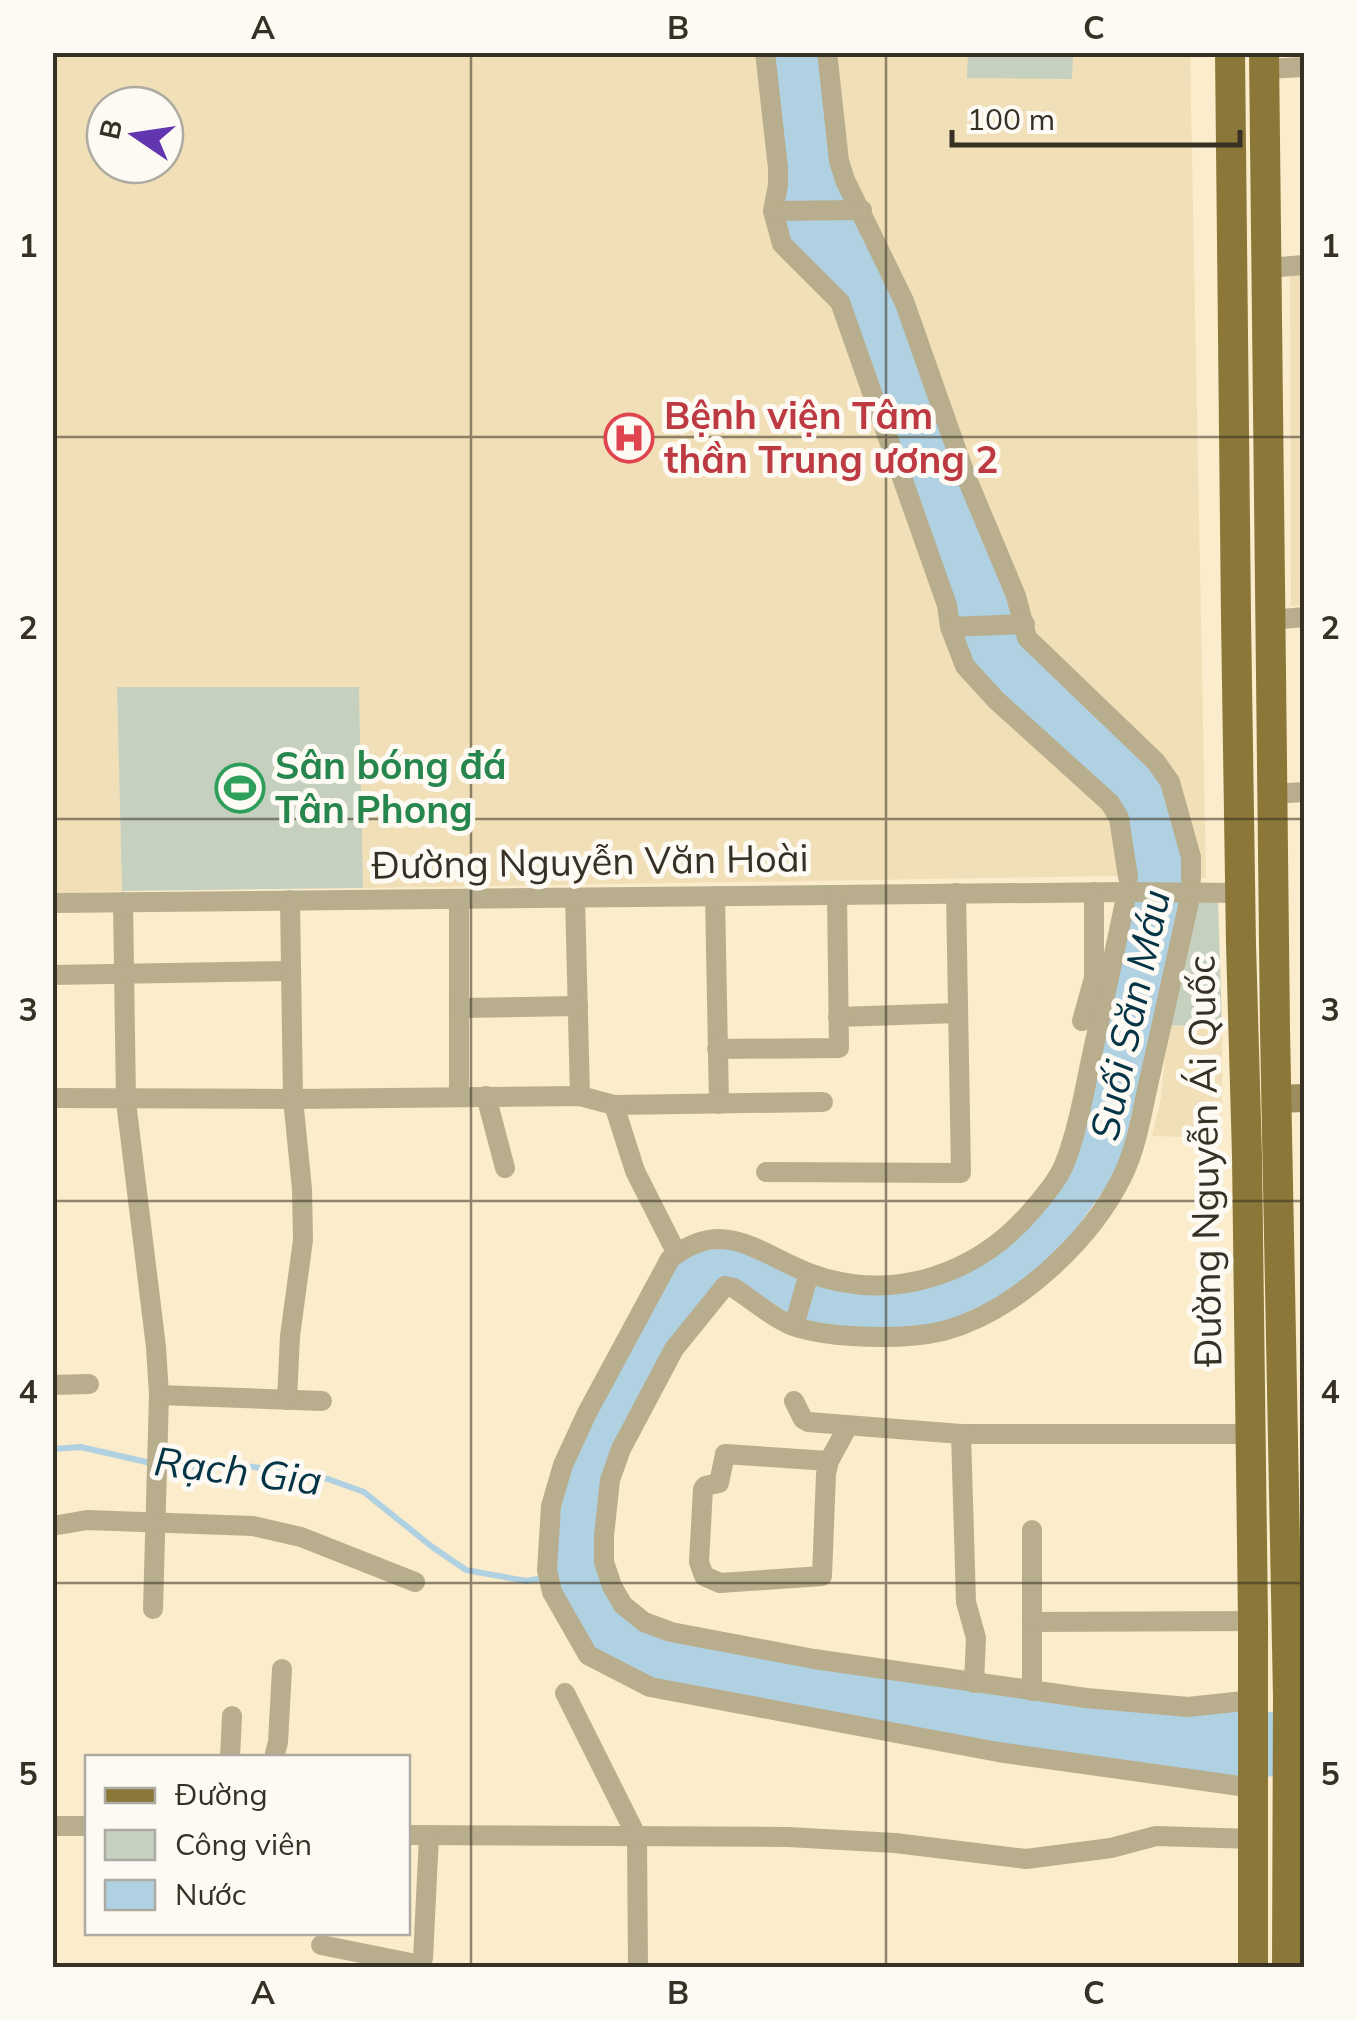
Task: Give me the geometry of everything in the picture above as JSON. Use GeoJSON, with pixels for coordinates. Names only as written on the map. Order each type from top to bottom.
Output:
{"type":"FeatureCollection","features":[{"type":"Feature","properties":{"kind":"main road"},"geometry":{"type":"LineString","coordinates":[[1230,62],[1264,61]]}},
{"type":"Feature","properties":{"kind":"main road","name":"Đường Nguyễn Ái Quốc"},"geometry":{"type":"LineString","coordinates":[[1264,61],[1276,1099],[1288,1697],[1296,1784],[1296,1894],[1287,1968]]}},
{"type":"Feature","properties":{"kind":"main road","name":"Đường Nguyễn Ái Quốc"},"geometry":{"type":"LineString","coordinates":[[1230,62],[1241,893],[1276,1099],[1251,1434],[1253,1968]]}},
{"type":"Feature","properties":{"kind":"street"},"geometry":{"type":"LineString","coordinates":[[765,52],[778,168],[773,211],[782,244],[836,296],[842,308],[966,666],[996,700],[1110,803],[1118,818],[1128,884],[1077,1124],[1063,1167],[1014,1232],[991,1250],[937,1276],[872,1286],[810,1273],[736,1240],[686,1246],[670,1259],[562,1465],[551,1506],[547,1570],[552,1592],[588,1656],[650,1687],[998,1752],[1254,1788]]}},
{"type":"Feature","properties":{"kind":"street"},"geometry":{"type":"LineString","coordinates":[[827,52],[839,161],[845,180],[904,301],[965,474],[1016,596],[1027,638],[1156,762],[1170,782],[1190,856],[1191,886],[1138,1129],[1125,1170],[1108,1202],[1065,1257],[1013,1298],[971,1320],[945,1330],[909,1336],[872,1338],[794,1326],[725,1286],[674,1349],[621,1449],[610,1480],[604,1562],[623,1605],[644,1622],[671,1632],[814,1659],[1032,1691],[1188,1706],[1252,1700]]}},
{"type":"Feature","properties":{"kind":"street"},"geometry":{"type":"LineString","coordinates":[[1264,61],[1304,67]]}},
{"type":"Feature","properties":{"kind":"street"},"geometry":{"type":"LineString","coordinates":[[773,211],[862,210]]}},
{"type":"Feature","properties":{"kind":"street"},"geometry":{"type":"LineString","coordinates":[[1266,268],[1304,265]]}},
{"type":"Feature","properties":{"kind":"street"},"geometry":{"type":"LineString","coordinates":[[1270,620],[1304,617]]}},
{"type":"Feature","properties":{"kind":"street"},"geometry":{"type":"LineString","coordinates":[[950,626],[1025,624]]}},
{"type":"Feature","properties":{"kind":"street"},"geometry":{"type":"LineString","coordinates":[[1272,794],[1304,792]]}},
{"type":"Feature","properties":{"kind":"street","name":"Đường Nguyễn Văn Hoài"},"geometry":{"type":"LineString","coordinates":[[52,903],[1094,892],[1128,884],[1191,886]]}},
{"type":"Feature","properties":{"kind":"street"},"geometry":{"type":"LineString","coordinates":[[1191,886],[1241,893]]}},
{"type":"Feature","properties":{"kind":"street"},"geometry":{"type":"LineString","coordinates":[[1082,1021],[1094,978],[1094,892]]}},
{"type":"Feature","properties":{"kind":"street"},"geometry":{"type":"LineString","coordinates":[[766,1172],[961,1173],[956,894]]}},
{"type":"Feature","properties":{"kind":"street"},"geometry":{"type":"LineString","coordinates":[[718,1049],[839,1048],[837,895]]}},
{"type":"Feature","properties":{"kind":"street"},"geometry":{"type":"LineString","coordinates":[[715,896],[718,1104]]}},
{"type":"Feature","properties":{"kind":"street"},"geometry":{"type":"LineString","coordinates":[[575,898],[580,1096]]}},
{"type":"Feature","properties":{"kind":"street"},"geometry":{"type":"LineString","coordinates":[[459,899],[459,1096]]}},
{"type":"Feature","properties":{"kind":"street"},"geometry":{"type":"LineString","coordinates":[[287,1400],[290,1336],[303,1240],[293,1099],[290,900]]}},
{"type":"Feature","properties":{"kind":"street"},"geometry":{"type":"LineString","coordinates":[[123,902],[126,1098],[159,1396],[153,1609]]}},
{"type":"Feature","properties":{"kind":"street"},"geometry":{"type":"LineString","coordinates":[[52,975],[291,970]]}},
{"type":"Feature","properties":{"kind":"street"},"geometry":{"type":"LineString","coordinates":[[459,1008],[578,1006]]}},
{"type":"Feature","properties":{"kind":"street"},"geometry":{"type":"LineString","coordinates":[[838,1017],[958,1013]]}},
{"type":"Feature","properties":{"kind":"street"},"geometry":{"type":"LineString","coordinates":[[486,1096],[506,1168]]}},
{"type":"Feature","properties":{"kind":"street"},"geometry":{"type":"LineString","coordinates":[[52,1098],[580,1096],[614,1105],[823,1102]]}},
{"type":"Feature","properties":{"kind":"street"},"geometry":{"type":"LineString","coordinates":[[614,1105],[635,1171],[677,1254]]}},
{"type":"Feature","properties":{"kind":"street"},"geometry":{"type":"LineString","coordinates":[[794,1326],[810,1273]]}},
{"type":"Feature","properties":{"kind":"street"},"geometry":{"type":"LineString","coordinates":[[52,1385],[90,1384]]}},
{"type":"Feature","properties":{"kind":"street"},"geometry":{"type":"LineString","coordinates":[[159,1396],[322,1401]]}},
{"type":"Feature","properties":{"kind":"street"},"geometry":{"type":"LineString","coordinates":[[794,1400],[806,1421],[848,1426],[961,1434],[1251,1434]]}},
{"type":"Feature","properties":{"kind":"street"},"geometry":{"type":"LineString","coordinates":[[829,1461],[724,1454],[720,1483],[703,1489],[699,1562],[704,1576],[720,1583],[822,1576],[826,1474],[848,1426]]}},
{"type":"Feature","properties":{"kind":"street"},"geometry":{"type":"LineString","coordinates":[[961,1434],[966,1602],[976,1638],[974,1682]]}},
{"type":"Feature","properties":{"kind":"street"},"geometry":{"type":"LineString","coordinates":[[52,1526],[87,1520],[230,1524],[276,1531],[415,1582]]}},
{"type":"Feature","properties":{"kind":"street"},"geometry":{"type":"LineString","coordinates":[[1032,1530],[1032,1691]]}},
{"type":"Feature","properties":{"kind":"street"},"geometry":{"type":"LineString","coordinates":[[1032,1622],[1253,1621]]}},
{"type":"Feature","properties":{"kind":"street"},"geometry":{"type":"LineString","coordinates":[[275,1755],[282,1669]]}},
{"type":"Feature","properties":{"kind":"street"},"geometry":{"type":"LineString","coordinates":[[565,1694],[637,1837],[638,1968]]}},
{"type":"Feature","properties":{"kind":"street"},"geometry":{"type":"LineString","coordinates":[[230,1755],[232,1716]]}},
{"type":"Feature","properties":{"kind":"street"},"geometry":{"type":"LineString","coordinates":[[52,1826],[85,1826]]}},
{"type":"Feature","properties":{"kind":"street"},"geometry":{"type":"LineString","coordinates":[[321,1945],[421,1965],[418,1835],[788,1836],[894,1843],[1026,1860],[1111,1848],[1156,1836],[1254,1840]]}},
{"type":"Feature","properties":{"kind":"shaded area","name":"Bệnh viện Tâm thần Trung ương 2"},"geometry":{"type":"Polygon","coordinates":[[[52,53],[1190,53],[1206,878],[1116,876],[363,888],[359,687],[117,687],[122,891],[53,893],[52,53]]]}},
{"type":"Feature","properties":{"kind":"shaded area"},"geometry":{"type":"Polygon","coordinates":[[[1304,271],[1304,605],[1291,606],[1290,273],[1304,271]]]}},
{"type":"Feature","properties":{"kind":"shaded area"},"geometry":{"type":"Polygon","coordinates":[[[1168,1025],[1222,1027],[1222,1138],[1152,1136],[1161,1098],[1168,1025]]]}},
{"type":"Feature","properties":{"kind":"green space"},"geometry":{"type":"Polygon","coordinates":[[[968,53],[1073,53],[1072,79],[967,78],[968,53]]]}},
{"type":"Feature","properties":{"kind":"green space","name":"Sân bóng đá Tân Phong"},"geometry":{"type":"Polygon","coordinates":[[[117,687],[359,687],[363,888],[122,891],[117,687]]]}},
{"type":"Feature","properties":{"kind":"green space"},"geometry":{"type":"Polygon","coordinates":[[[1196,900],[1218,900],[1222,1027],[1168,1025],[1196,900]]]}},
{"type":"Feature","properties":{"kind":"water","name":"Suối Săn Máu"},"geometry":{"type":"Polygon","coordinates":[[[772,53],[820,53],[833,163],[893,293],[1010,598],[1021,640],[1151,767],[1164,786],[1184,859],[1183,900],[1119,1168],[1060,1252],[1006,1294],[942,1324],[880,1331],[803,1322],[738,1282],[668,1345],[597,1531],[642,1629],[1232,1710],[1304,1714],[1304,1773],[1255,1778],[1027,1749],[652,1681],[593,1650],[556,1580],[555,1539],[568,1469],[674,1265],[690,1252],[734,1247],[814,1281],[938,1283],[1064,1181],[1135,877],[1125,815],[971,663],[847,301],[789,241],[782,223],[772,53]]]}},
{"type":"Feature","properties":{"kind":"waterway","name":"Rạch Gia"},"geometry":{"type":"LineString","coordinates":[[52,1449],[81,1447],[168,1467],[247,1466],[328,1479],[364,1492],[466,1570],[526,1581],[543,1578]]}},
{"type":"Feature","properties":{"kind":"place","name":"Bệnh viện Tâm thần Trung ương 2"},"geometry":{"type":"Point","coordinates":[629,438]}},
{"type":"Feature","properties":{"kind":"place","name":"Sân bóng đá Tân Phong"},"geometry":{"type":"Point","coordinates":[240,788]}}]}
